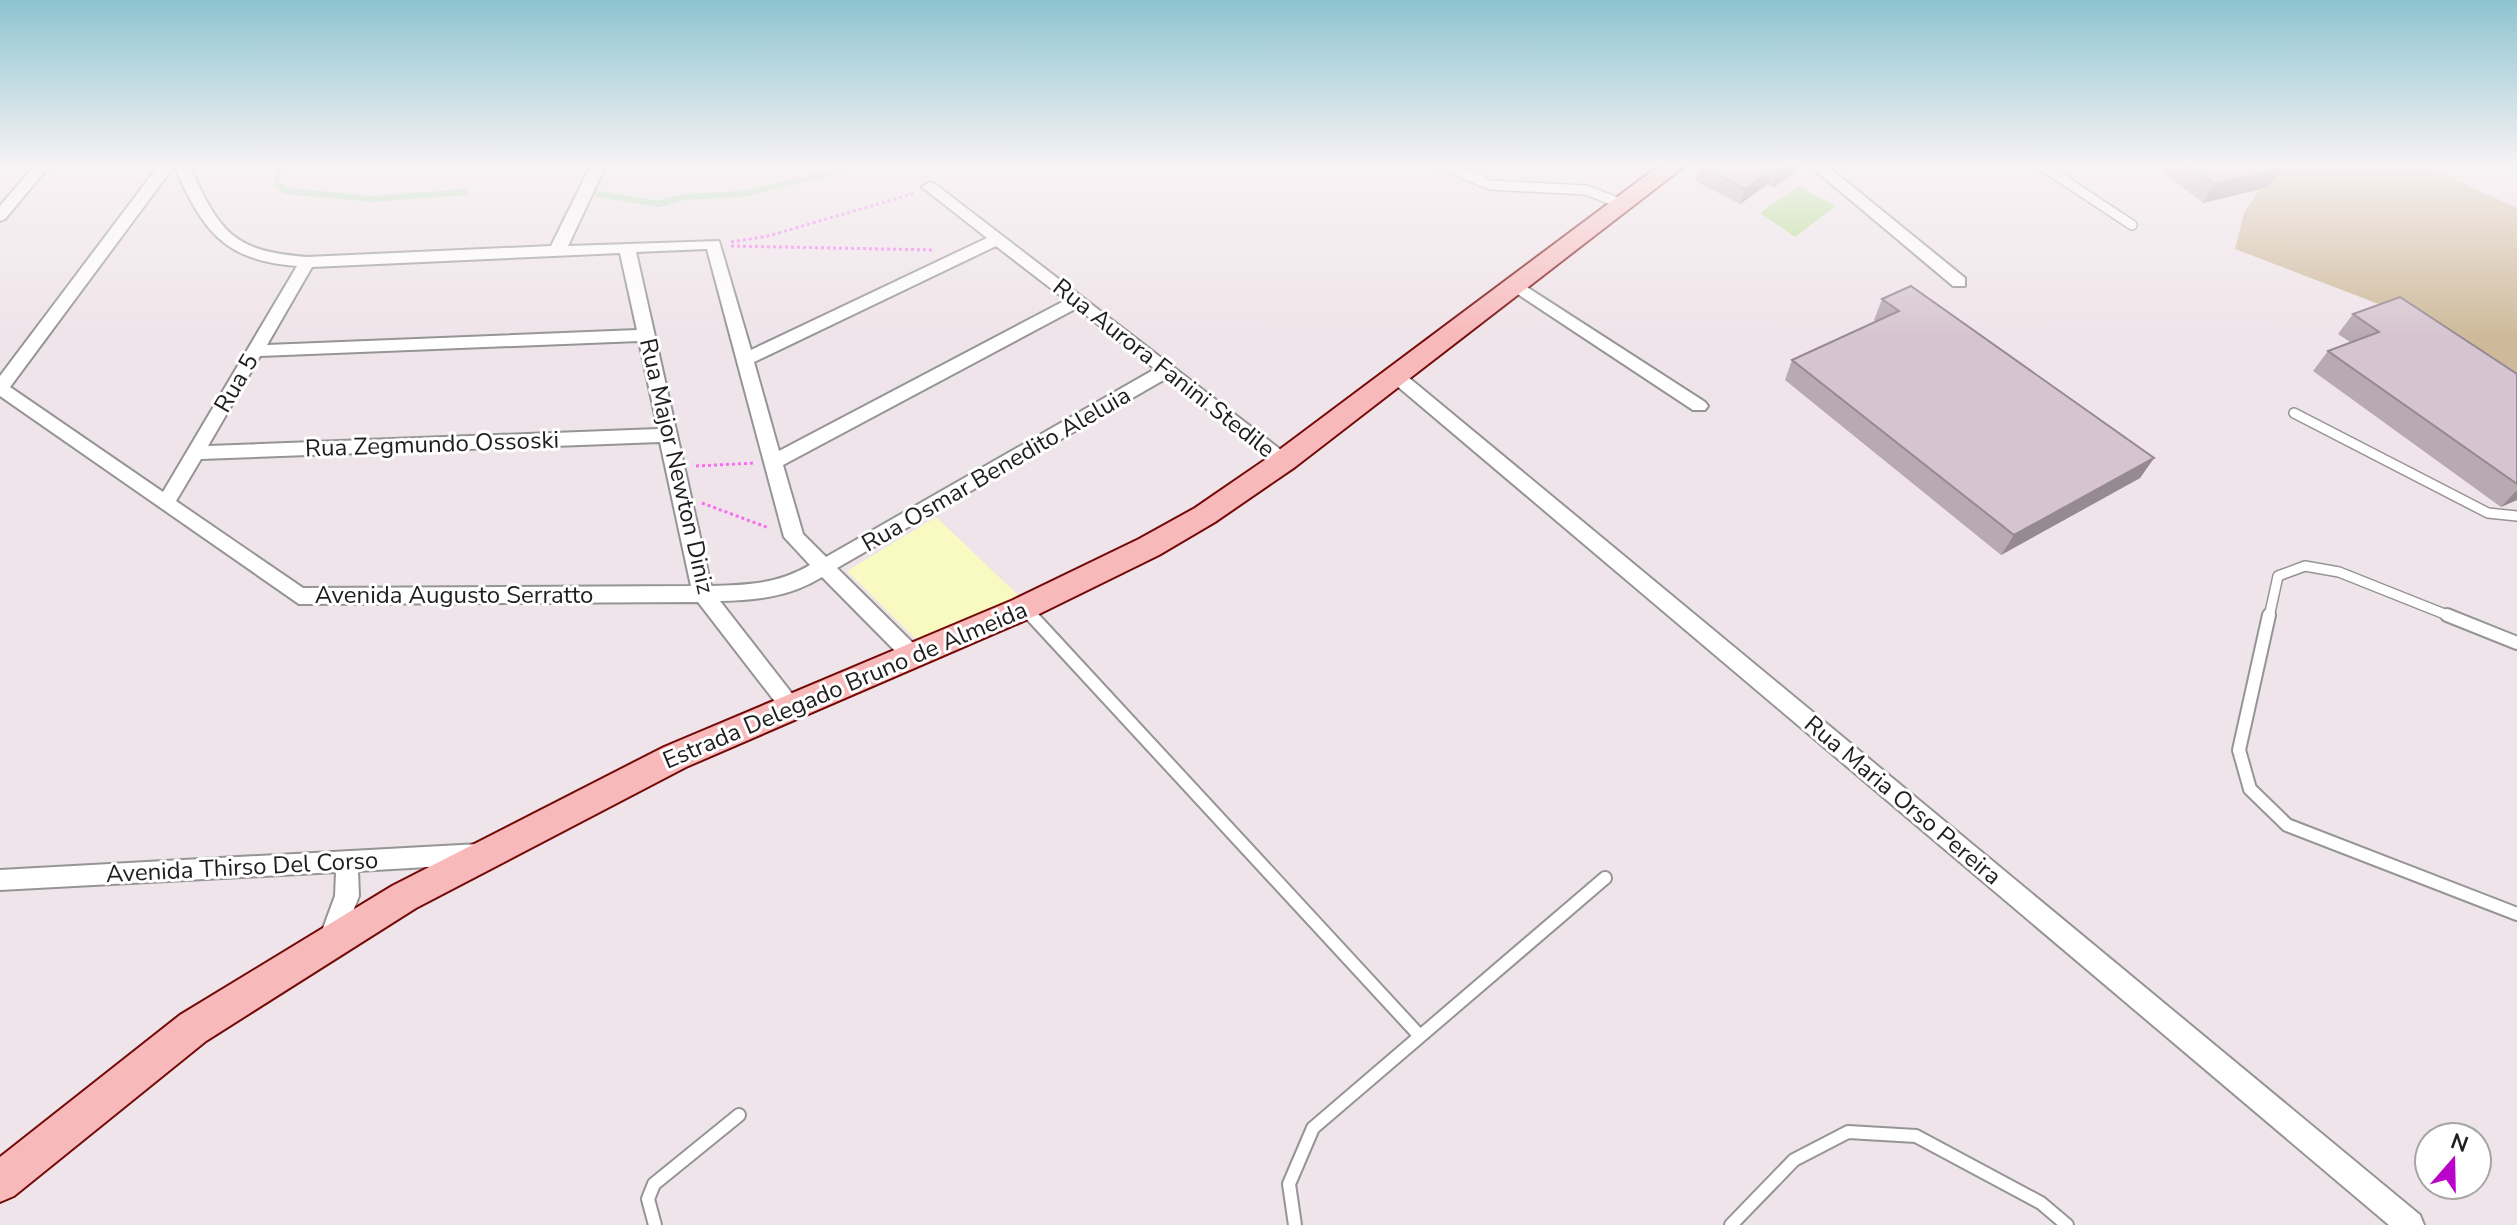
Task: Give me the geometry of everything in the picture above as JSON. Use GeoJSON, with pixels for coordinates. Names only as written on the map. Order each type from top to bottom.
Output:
{"type":"FeatureCollection","features":[{"type":"Feature","properties":{"kind":"main road","name":"Estrada Delegado Bruno de Almeida"},"geometry":{"type":"LineString","coordinates":[[0,1182],[193,1028],[331,939],[485,854],[675,757],[1024,608],[1149,547],[1216,508],[1285,460],[1600,222]]}},
{"type":"Feature","properties":{"kind":"street"},"geometry":{"type":"LineString","coordinates":[[0,388],[124,222]]}},
{"type":"Feature","properties":{"kind":"street"},"geometry":{"type":"LineString","coordinates":[[209,222],[220,236],[256,255],[307,262],[713,244],[794,537],[913,656]]}},
{"type":"Feature","properties":{"kind":"street"},"geometry":{"type":"LineString","coordinates":[[557,251],[571,222]]}},
{"type":"Feature","properties":{"kind":"street","name":"Rua Aurora Fanini Stedile"},"geometry":{"type":"LineString","coordinates":[[976,222],[1285,460]]}},
{"type":"Feature","properties":{"kind":"street"},"geometry":{"type":"LineString","coordinates":[[1886,222],[1959,282]]}},
{"type":"Feature","properties":{"kind":"street"},"geometry":{"type":"LineString","coordinates":[[745,360],[998,239]]}},
{"type":"Feature","properties":{"kind":"street","name":"Rua Major Newton Diniz"},"geometry":{"type":"LineString","coordinates":[[627,248],[703,594],[790,706]]}},
{"type":"Feature","properties":{"kind":"street","name":"Rua 5"},"geometry":{"type":"LineString","coordinates":[[166,503],[307,262]]}},
{"type":"Feature","properties":{"kind":"street"},"geometry":{"type":"LineString","coordinates":[[1516,285],[1699,406]]}},
{"type":"Feature","properties":{"kind":"street"},"geometry":{"type":"LineString","coordinates":[[773,462],[1077,301]]}},
{"type":"Feature","properties":{"kind":"street"},"geometry":{"type":"LineString","coordinates":[[255,351],[646,335]]}},
{"type":"Feature","properties":{"kind":"street","name":"Rua Osmar Benedito Aleluia"},"geometry":{"type":"LineString","coordinates":[[825,569],[1167,370]]}},
{"type":"Feature","properties":{"kind":"street","name":"Rua Maria Orso Pereira"},"geometry":{"type":"LineString","coordinates":[[1396,376],[2410,1225]]}},
{"type":"Feature","properties":{"kind":"street","name":"Avenida Augusto Serratto"},"geometry":{"type":"LineString","coordinates":[[0,388],[299,596],[703,594],[782,589],[825,569]]}},
{"type":"Feature","properties":{"kind":"street","name":"Rua Zegmundo Ossoski"},"geometry":{"type":"LineString","coordinates":[[196,453],[668,435]]}},
{"type":"Feature","properties":{"kind":"street","name":"Avenida Thirso Del Corso"},"geometry":{"type":"LineString","coordinates":[[0,880],[485,854]]}},
{"type":"Feature","properties":{"kind":"street"},"geometry":{"type":"LineString","coordinates":[[331,939],[347,896],[347,861]]}},
{"type":"Feature","properties":{"kind":"lane"},"geometry":{"type":"LineString","coordinates":[[2128,222],[2132,225]]}},
{"type":"Feature","properties":{"kind":"lane"},"geometry":{"type":"LineString","coordinates":[[2294,413],[2488,513],[2510,518],[2517,516]]}},
{"type":"Feature","properties":{"kind":"lane"},"geometry":{"type":"LineString","coordinates":[[2517,643],[2339,572],[2305,566],[2278,576],[2239,750],[2250,789],[2287,825],[2517,914]]}},
{"type":"Feature","properties":{"kind":"lane"},"geometry":{"type":"LineString","coordinates":[[1024,608],[1419,1035]]}},
{"type":"Feature","properties":{"kind":"lane"},"geometry":{"type":"LineString","coordinates":[[1295,1225],[1289,1184],[1313,1128],[1605,878]]}},
{"type":"Feature","properties":{"kind":"lane"},"geometry":{"type":"LineString","coordinates":[[655,1225],[648,1199],[654,1184],[739,1115]]}},
{"type":"Feature","properties":{"kind":"lane"},"geometry":{"type":"LineString","coordinates":[[1731,1225],[1794,1160],[1848,1132],[1916,1136],[2041,1203],[2067,1225]]}},
{"type":"Feature","properties":{"kind":"path"},"geometry":{"type":"LineString","coordinates":[[713,244],[768,236],[819,222]]}},
{"type":"Feature","properties":{"kind":"path"},"geometry":{"type":"LineString","coordinates":[[713,244],[752,248],[834,246],[887,251],[979,248]]}},
{"type":"Feature","properties":{"kind":"path"},"geometry":{"type":"LineString","coordinates":[[675,467],[773,462]]}},
{"type":"Feature","properties":{"kind":"path"},"geometry":{"type":"LineString","coordinates":[[681,495],[794,537]]}},
{"type":"Feature","properties":{"kind":"shaded area"},"geometry":{"type":"Polygon","coordinates":[[[2242,222],[2517,222],[2517,383],[2436,326],[2235,249],[2242,222]]]}},
{"type":"Feature","properties":{"kind":"green space"},"geometry":{"type":"Polygon","coordinates":[[[1773,222],[1815,222],[1795,237],[1773,222]]]}},
{"type":"Feature","properties":{"kind":"green space"},"geometry":{"type":"Polygon","coordinates":[[[936,517],[1019,596],[917,640],[847,571],[936,517]]]}},
{"type":"Feature","properties":{"kind":"building"},"geometry":{"type":"Polygon","coordinates":[[[1911,286],[2154,458],[2014,535],[1792,360],[1899,311],[1882,299],[1911,286]]]}},
{"type":"Feature","properties":{"kind":"building"},"geometry":{"type":"Polygon","coordinates":[[[2400,297],[2517,374],[2517,484],[2328,351],[2379,332],[2353,314],[2400,297]]]}}]}
